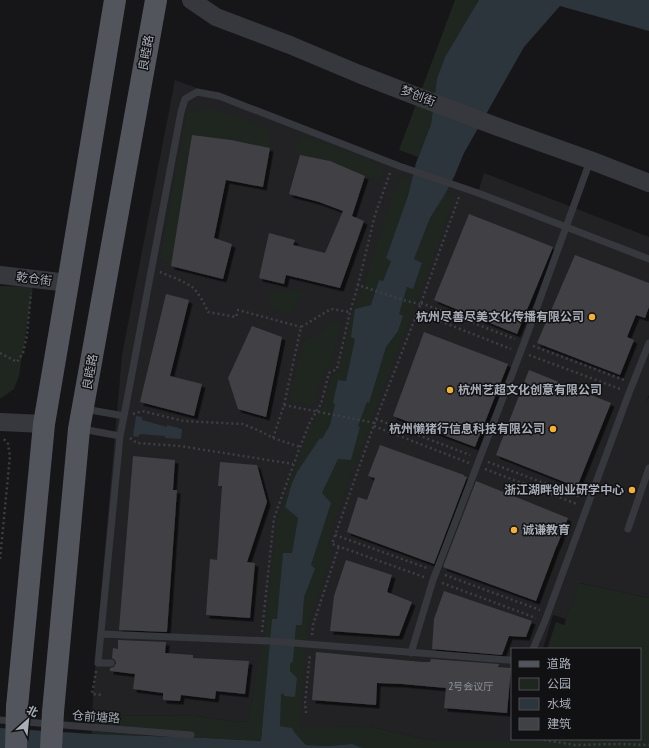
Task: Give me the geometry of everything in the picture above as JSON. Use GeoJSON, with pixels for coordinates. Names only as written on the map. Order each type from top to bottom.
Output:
{"type":"FeatureCollection","features":[{"type":"Feature","properties":{"kind":"main road"},"geometry":{"type":"LineString","coordinates":[[16,748],[17,707],[44,424],[116,0]]}},
{"type":"Feature","properties":{"kind":"main road","name":"良睦路"},"geometry":{"type":"LineString","coordinates":[[51,748],[53,712],[81,419],[156,0]]}},
{"type":"Feature","properties":{"kind":"street","name":"梦创街"},"geometry":{"type":"LineString","coordinates":[[191,0],[216,17],[416,96],[649,183]]}},
{"type":"Feature","properties":{"kind":"street","name":"乾仓街"},"geometry":{"type":"LineString","coordinates":[[0,275],[68,283]]}},
{"type":"Feature","properties":{"kind":"street"},"geometry":{"type":"LineString","coordinates":[[0,429],[44,424]]}},
{"type":"Feature","properties":{"kind":"lane"},"geometry":{"type":"LineString","coordinates":[[111,663],[98,663],[120,436],[181,112],[185,100],[197,92],[219,96],[398,166],[478,193],[649,259]]}},
{"type":"Feature","properties":{"kind":"lane"},"geometry":{"type":"LineString","coordinates":[[411,653],[433,580],[524,343],[590,160]]}},
{"type":"Feature","properties":{"kind":"lane"},"geometry":{"type":"LineString","coordinates":[[533,648],[545,621],[629,393],[649,343]]}},
{"type":"Feature","properties":{"kind":"lane"},"geometry":{"type":"LineString","coordinates":[[81,419],[124,416]]}},
{"type":"Feature","properties":{"kind":"lane"},"geometry":{"type":"LineString","coordinates":[[81,419],[120,436]]}},
{"type":"Feature","properties":{"kind":"lane"},"geometry":{"type":"LineString","coordinates":[[628,529],[649,468]]}},
{"type":"Feature","properties":{"kind":"lane"},"geometry":{"type":"LineString","coordinates":[[101,634],[269,641],[511,660]]}},
{"type":"Feature","properties":{"kind":"lane","name":"仓前塘路"},"geometry":{"type":"LineString","coordinates":[[0,720],[191,734]]}},
{"type":"Feature","properties":{"kind":"path"},"geometry":{"type":"LineString","coordinates":[[262,634],[274,518],[310,422],[321,404],[329,373],[337,369],[375,216],[391,170],[398,166]]}},
{"type":"Feature","properties":{"kind":"path"},"geometry":{"type":"LineString","coordinates":[[457,202],[332,544],[545,621]]}},
{"type":"Feature","properties":{"kind":"path"},"geometry":{"type":"LineString","coordinates":[[152,268],[193,287],[205,304],[208,312],[236,317],[238,310],[301,327],[331,309],[350,312]]}},
{"type":"Feature","properties":{"kind":"path"},"geometry":{"type":"LineString","coordinates":[[0,353],[17,362],[23,352],[33,279]]}},
{"type":"Feature","properties":{"kind":"path"},"geometry":{"type":"LineString","coordinates":[[358,285],[372,291],[420,304]]}},
{"type":"Feature","properties":{"kind":"path"},"geometry":{"type":"LineString","coordinates":[[273,438],[284,405],[301,327]]}},
{"type":"Feature","properties":{"kind":"path"},"geometry":{"type":"LineString","coordinates":[[284,405],[375,423]]}},
{"type":"Feature","properties":{"kind":"path"},"geometry":{"type":"LineString","coordinates":[[142,411],[184,421],[243,424],[273,438],[300,447]]}},
{"type":"Feature","properties":{"kind":"path"},"geometry":{"type":"LineString","coordinates":[[0,429],[8,444],[10,456],[0,559]]}},
{"type":"Feature","properties":{"kind":"path"},"geometry":{"type":"LineString","coordinates":[[137,443],[180,446],[293,464]]}},
{"type":"Feature","properties":{"kind":"path"},"geometry":{"type":"LineString","coordinates":[[311,637],[313,625],[339,546]]}},
{"type":"Feature","properties":{"kind":"path"},"geometry":{"type":"LineString","coordinates":[[306,713],[305,703],[310,651]]}},
{"type":"Feature","properties":{"kind":"path"},"geometry":{"type":"LineString","coordinates":[[93,685],[92,694],[103,695]]}},
{"type":"Feature","properties":{"kind":"path"},"geometry":{"type":"LineString","coordinates":[[545,740],[574,745],[649,745]]}},
{"type":"Feature","properties":{"kind":"shaded area"},"geometry":{"type":"Polygon","coordinates":[[[175,80],[478,193],[484,173],[649,237],[649,395],[645,404],[649,397],[649,598],[580,583],[566,619],[553,615],[543,648],[511,648],[512,741],[435,741],[366,726],[292,728],[263,723],[229,721],[196,716],[92,715],[97,639],[122,355],[175,80]]]}},
{"type":"Feature","properties":{"kind":"green space"},"geometry":{"type":"Polygon","coordinates":[[[455,0],[479,0],[445,57],[437,78],[431,124],[418,157],[399,150],[455,0]]]}},
{"type":"Feature","properties":{"kind":"green space"},"geometry":{"type":"Polygon","coordinates":[[[205,107],[233,115],[269,130],[270,148],[231,140],[192,135],[171,266],[160,258],[187,114],[205,107]]]}},
{"type":"Feature","properties":{"kind":"green space"},"geometry":{"type":"Polygon","coordinates":[[[303,135],[370,160],[383,169],[381,182],[330,161],[300,155],[295,151],[303,135]]]}},
{"type":"Feature","properties":{"kind":"green space"},"geometry":{"type":"Polygon","coordinates":[[[401,176],[412,180],[386,258],[391,260],[383,281],[379,280],[371,306],[355,339],[346,381],[338,380],[330,425],[322,439],[320,438],[297,472],[292,483],[298,518],[292,553],[283,553],[277,620],[272,620],[261,741],[92,734],[92,715],[196,716],[248,722],[264,636],[277,520],[295,465],[313,421],[324,405],[331,376],[339,371],[352,312],[366,280],[390,202],[401,176]]]}},
{"type":"Feature","properties":{"kind":"green space"},"geometry":{"type":"Polygon","coordinates":[[[445,194],[456,196],[334,522],[327,547],[334,551],[307,626],[300,727],[366,726],[435,741],[641,740],[641,648],[547,648],[556,622],[564,625],[579,583],[649,598],[649,748],[363,748],[352,744],[327,746],[306,745],[292,728],[279,726],[281,694],[284,694],[284,696],[290,671],[290,664],[293,661],[296,625],[302,625],[304,597],[315,569],[311,566],[331,503],[322,494],[338,459],[351,460],[360,427],[358,427],[367,402],[369,402],[386,347],[398,331],[403,316],[399,314],[407,287],[412,289],[422,263],[414,259],[431,218],[445,194]]]}},
{"type":"Feature","properties":{"kind":"green space"},"geometry":{"type":"Polygon","coordinates":[[[0,286],[33,287],[19,376],[14,389],[0,399],[0,286]]]}},
{"type":"Feature","properties":{"kind":"green space"},"geometry":{"type":"Polygon","coordinates":[[[292,288],[303,292],[288,315],[267,306],[272,290],[288,294],[292,288]]]}},
{"type":"Feature","properties":{"kind":"green space"},"geometry":{"type":"Polygon","coordinates":[[[330,320],[341,324],[331,365],[325,370],[313,406],[289,400],[303,342],[326,329],[330,320]]]}},
{"type":"Feature","properties":{"kind":"water"},"geometry":{"type":"Polygon","coordinates":[[[479,0],[649,0],[649,31],[560,6],[524,47],[464,153],[445,194],[430,218],[414,259],[422,263],[413,289],[407,287],[399,314],[403,316],[398,331],[386,347],[369,403],[367,402],[358,426],[360,427],[351,460],[338,459],[322,493],[331,503],[311,565],[315,569],[304,597],[302,625],[296,625],[293,661],[290,664],[290,671],[297,678],[295,697],[284,696],[284,694],[281,694],[280,726],[292,728],[306,745],[327,746],[352,744],[363,748],[0,748],[0,728],[92,734],[261,741],[272,619],[277,619],[283,553],[292,553],[298,518],[285,507],[292,483],[297,472],[320,438],[322,439],[330,425],[335,404],[333,403],[338,380],[346,381],[355,339],[351,337],[355,309],[371,305],[379,280],[383,281],[391,261],[386,258],[408,196],[416,163],[431,124],[437,78],[445,57],[479,0]]]}},
{"type":"Feature","properties":{"kind":"water"},"geometry":{"type":"Polygon","coordinates":[[[136,416],[142,417],[142,420],[167,427],[167,425],[182,429],[181,439],[140,434],[138,437],[133,436],[136,416]]]}},
{"type":"Feature","properties":{"kind":"building"},"geometry":{"type":"Polygon","coordinates":[[[192,135],[231,140],[270,148],[263,187],[226,180],[214,238],[232,244],[223,279],[171,266],[192,135]]]}},
{"type":"Feature","properties":{"kind":"building"},"geometry":{"type":"Polygon","coordinates":[[[300,155],[330,161],[365,176],[352,216],[364,221],[340,288],[286,275],[284,284],[259,278],[269,233],[295,240],[293,245],[325,253],[343,211],[319,202],[289,194],[300,155]]]}},
{"type":"Feature","properties":{"kind":"building"},"geometry":{"type":"Polygon","coordinates":[[[469,214],[553,247],[517,334],[434,300],[469,214]]]}},
{"type":"Feature","properties":{"kind":"building","name":"杭州尽善尽美文化传播有限公司"},"geometry":{"type":"Polygon","coordinates":[[[575,255],[649,283],[649,307],[645,318],[636,315],[627,337],[634,340],[620,375],[537,343],[575,255]]]}},
{"type":"Feature","properties":{"kind":"building"},"geometry":{"type":"Polygon","coordinates":[[[166,294],[189,300],[170,376],[202,384],[194,416],[140,402],[166,294]]]}},
{"type":"Feature","properties":{"kind":"building"},"geometry":{"type":"Polygon","coordinates":[[[252,326],[282,337],[266,417],[238,409],[228,378],[252,326]]]}},
{"type":"Feature","properties":{"kind":"building","name":"杭州艺超文化创意有限公司"},"geometry":{"type":"Polygon","coordinates":[[[424,332],[508,364],[475,447],[393,416],[424,332]]]}},
{"type":"Feature","properties":{"kind":"building","name":"杭州懒猪行信息科技有限公司"},"geometry":{"type":"Polygon","coordinates":[[[529,370],[611,403],[577,487],[496,455],[529,370]]]}},
{"type":"Feature","properties":{"kind":"building"},"geometry":{"type":"Polygon","coordinates":[[[380,445],[467,477],[434,564],[347,532],[358,497],[367,500],[375,478],[368,476],[380,445]]]}},
{"type":"Feature","properties":{"kind":"building"},"geometry":{"type":"Polygon","coordinates":[[[133,456],[175,460],[173,490],[177,490],[167,632],[119,630],[133,456]]]}},
{"type":"Feature","properties":{"kind":"building"},"geometry":{"type":"Polygon","coordinates":[[[220,462],[257,465],[267,502],[247,562],[255,563],[250,618],[206,615],[210,559],[217,560],[222,486],[218,486],[220,462]]]}},
{"type":"Feature","properties":{"kind":"building","name":"诚谦教育"},"geometry":{"type":"Polygon","coordinates":[[[476,481],[568,518],[536,601],[443,567],[476,481]]]}},
{"type":"Feature","properties":{"kind":"building"},"geometry":{"type":"Polygon","coordinates":[[[346,560],[392,575],[387,592],[412,602],[399,636],[330,631],[334,596],[346,560]]]}},
{"type":"Feature","properties":{"kind":"building"},"geometry":{"type":"Polygon","coordinates":[[[444,591],[532,621],[526,637],[509,636],[502,655],[432,649],[434,619],[444,591]]]}},
{"type":"Feature","properties":{"kind":"building"},"geometry":{"type":"Polygon","coordinates":[[[118,640],[166,642],[165,653],[193,655],[193,658],[249,661],[245,694],[216,691],[215,699],[181,695],[180,701],[163,700],[163,693],[133,689],[135,674],[110,671],[110,668],[114,667],[116,663],[112,658],[113,648],[118,649],[118,640]]]}},
{"type":"Feature","properties":{"kind":"building"},"geometry":{"type":"Polygon","coordinates":[[[316,652],[422,662],[430,662],[431,659],[499,664],[498,667],[511,668],[507,713],[444,708],[446,688],[402,684],[377,683],[376,705],[312,700],[316,652]]]}},
{"type":"Feature","properties":{"kind":"place","name":"杭州尽善尽美文化传播有限公司"},"geometry":{"type":"Point","coordinates":[592,317]}},
{"type":"Feature","properties":{"kind":"place","name":"杭州艺超文化创意有限公司"},"geometry":{"type":"Point","coordinates":[450,390]}},
{"type":"Feature","properties":{"kind":"place","name":"杭州懒猪行信息科技有限公司"},"geometry":{"type":"Point","coordinates":[553,429]}},
{"type":"Feature","properties":{"kind":"place","name":"浙江湖畔创业研学中心"},"geometry":{"type":"Point","coordinates":[632,490]}},
{"type":"Feature","properties":{"kind":"place","name":"诚谦教育"},"geometry":{"type":"Point","coordinates":[514,530]}}]}
